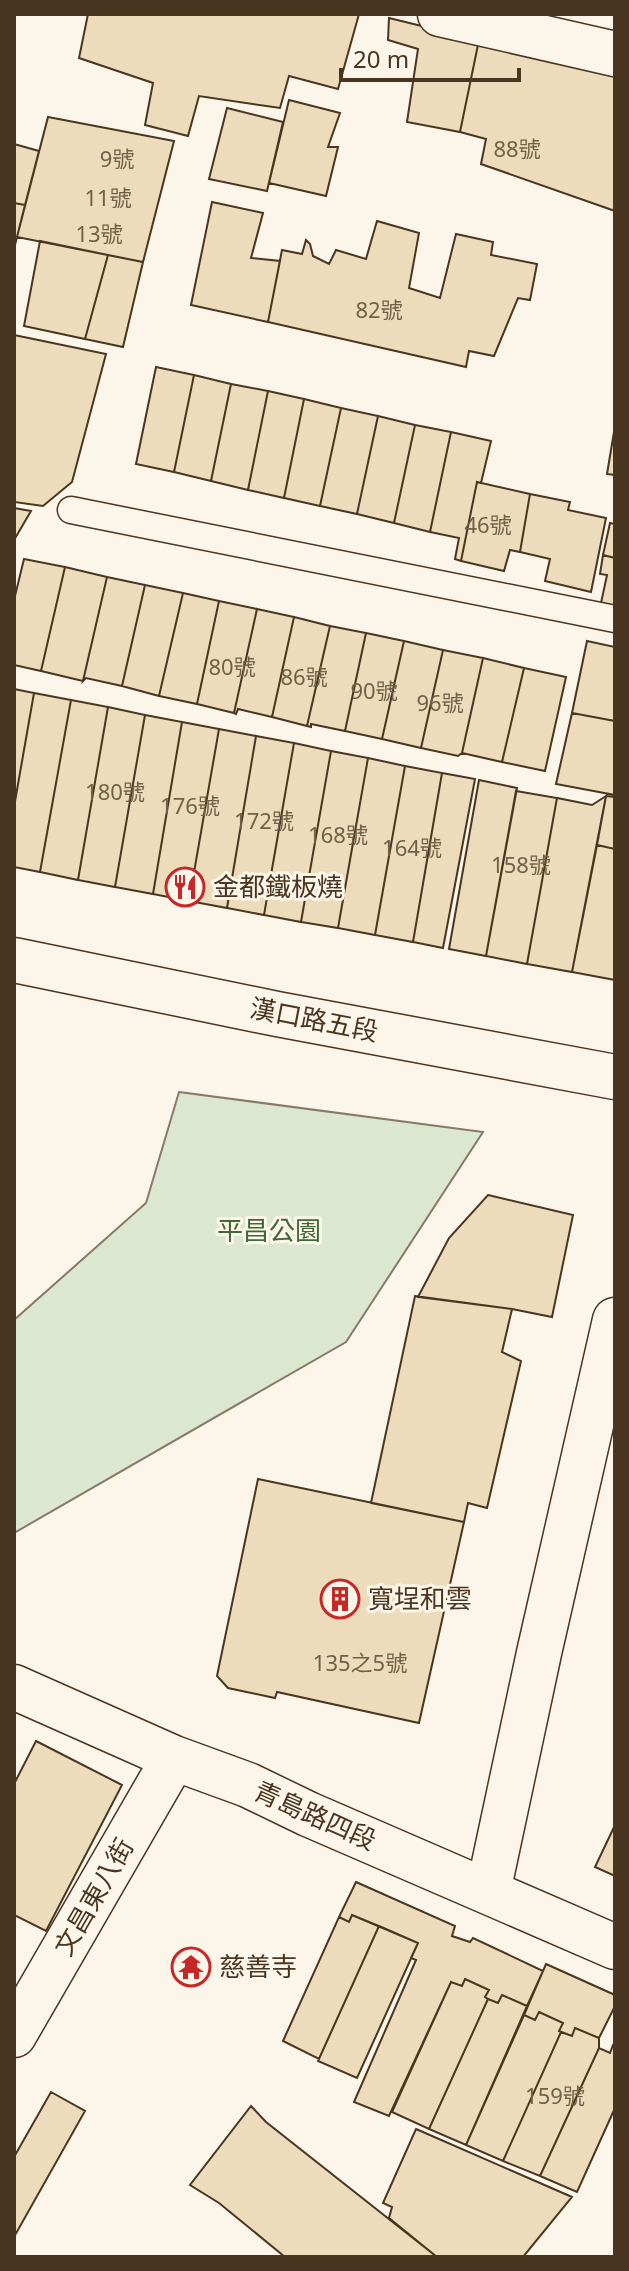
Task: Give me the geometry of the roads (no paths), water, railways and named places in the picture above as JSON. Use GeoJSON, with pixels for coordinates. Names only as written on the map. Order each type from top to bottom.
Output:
{"type":"FeatureCollection","features":[{"type":"Feature","properties":{"kind":"street"},"geometry":{"type":"LineString","coordinates":[[440,14],[497,20],[615,54]]}},
{"type":"Feature","properties":{"kind":"street","name":"漢口路五段"},"geometry":{"type":"LineString","coordinates":[[14,960],[277,1014],[615,1077]]}},
{"type":"Feature","properties":{"kind":"street"},"geometry":{"type":"LineString","coordinates":[[488,1892],[615,1320]]}},
{"type":"Feature","properties":{"kind":"street","name":"青島路四段"},"geometry":{"type":"LineString","coordinates":[[14,1687],[174,1758],[248,1785],[615,1947]]}},
{"type":"Feature","properties":{"kind":"street","name":"文昌東八街"},"geometry":{"type":"LineString","coordinates":[[14,2035],[174,1758]]}},
{"type":"Feature","properties":{"kind":"lane"},"geometry":{"type":"LineString","coordinates":[[71,510],[615,619]]}},
{"type":"Feature","properties":{"kind":"place","name":"金都鐵板燒"},"geometry":{"type":"Point","coordinates":[185,887]}},
{"type":"Feature","properties":{"kind":"place","name":"寬埕和雲"},"geometry":{"type":"Point","coordinates":[340,1599]}},
{"type":"Feature","properties":{"kind":"place","name":"慈善寺"},"geometry":{"type":"Point","coordinates":[191,1967]}},
{"type":"Feature","properties":{"kind":"park label","name":"平昌公園"},"geometry":{"type":"Point","coordinates":[269,1231]}}]}
